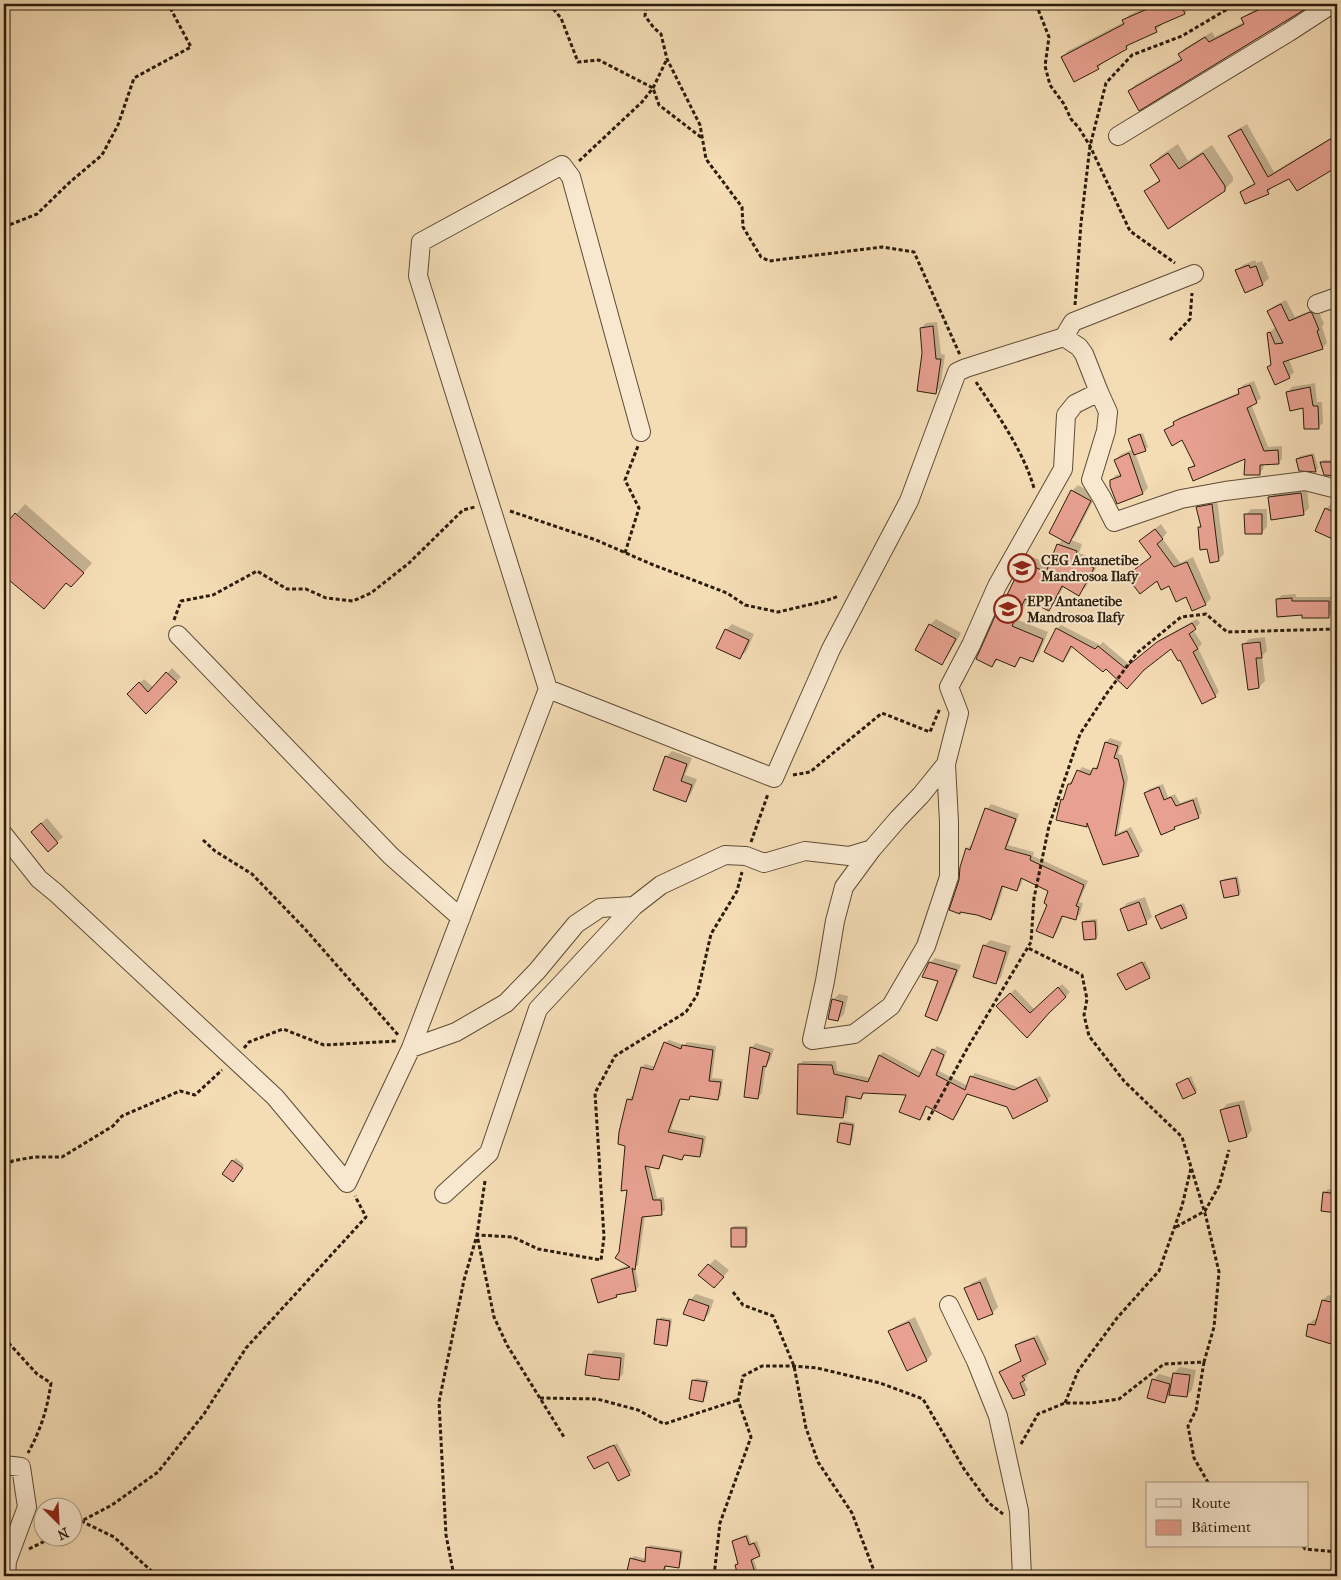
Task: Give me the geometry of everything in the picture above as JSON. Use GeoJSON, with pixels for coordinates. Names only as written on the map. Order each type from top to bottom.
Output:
{"type":"FeatureCollection","features":[{"type":"Feature","properties":{"kind":"street"},"geometry":{"type":"LineString","coordinates":[[1118,136],[1332,4]]}},
{"type":"Feature","properties":{"kind":"street"},"geometry":{"type":"LineString","coordinates":[[4,835],[38,880],[56,893],[275,1097],[347,1183],[412,1048],[548,689],[418,276],[421,242],[562,165],[571,177],[641,432]]}},
{"type":"Feature","properties":{"kind":"street"},"geometry":{"type":"LineString","coordinates":[[548,689],[774,778],[831,649],[909,501],[957,372],[1069,329],[1194,274]]}},
{"type":"Feature","properties":{"kind":"street"},"geometry":{"type":"LineString","coordinates":[[1317,304],[1337,297]]}},
{"type":"Feature","properties":{"kind":"street"},"geometry":{"type":"LineString","coordinates":[[1069,329],[1084,354],[1108,412],[1106,431],[1091,480],[1114,522],[1181,499],[1225,491],[1304,481],[1337,489]]}},
{"type":"Feature","properties":{"kind":"street"},"geometry":{"type":"LineString","coordinates":[[946,764],[872,849],[844,887],[835,921],[825,981],[812,1040],[854,1034],[891,1006],[926,946],[948,876],[949,822],[946,764],[959,713],[949,686],[972,645],[997,586],[1063,469],[1066,415],[1075,404],[1099,392]]}},
{"type":"Feature","properties":{"kind":"street"},"geometry":{"type":"LineString","coordinates":[[178,635],[391,856],[461,918]]}},
{"type":"Feature","properties":{"kind":"street"},"geometry":{"type":"LineString","coordinates":[[444,1194],[488,1153],[538,1009],[634,906],[661,885],[725,855],[746,856],[764,863],[805,851],[849,856],[872,849]]}},
{"type":"Feature","properties":{"kind":"street"},"geometry":{"type":"LineString","coordinates":[[412,1048],[456,1032],[506,1003],[576,924],[600,908],[634,906]]}},
{"type":"Feature","properties":{"kind":"street"},"geometry":{"type":"LineString","coordinates":[[949,1305],[976,1361],[998,1416],[1019,1511],[1022,1576]]}},
{"type":"Feature","properties":{"kind":"street"},"geometry":{"type":"LineString","coordinates":[[6,1576],[7,1561],[27,1507],[12,1466]]}},
{"type":"Feature","properties":{"kind":"path"},"geometry":{"type":"LineString","coordinates":[[4,227],[37,214],[70,182],[102,155],[118,125],[134,78],[191,47],[168,4]]}},
{"type":"Feature","properties":{"kind":"path"},"geometry":{"type":"LineString","coordinates":[[549,4],[561,18],[578,62],[599,60],[653,88],[660,105],[702,138]]}},
{"type":"Feature","properties":{"kind":"path"},"geometry":{"type":"LineString","coordinates":[[654,4],[646,8],[644,16],[661,34],[667,59],[700,125],[706,159],[742,207],[743,227],[761,257],[769,262],[882,246],[914,252],[966,368],[1002,421],[1030,474],[1040,510]]}},
{"type":"Feature","properties":{"kind":"path"},"geometry":{"type":"LineString","coordinates":[[1036,4],[1049,37],[1045,66],[1050,85],[1090,146],[1130,231],[1174,263],[1194,274],[1190,319],[1170,340]]}},
{"type":"Feature","properties":{"kind":"path"},"geometry":{"type":"LineString","coordinates":[[1069,329],[1090,146],[1106,83],[1132,55],[1182,36],[1236,4]]}},
{"type":"Feature","properties":{"kind":"path"},"geometry":{"type":"LineString","coordinates":[[571,177],[576,164],[642,102],[653,88],[667,59]]}},
{"type":"Feature","properties":{"kind":"path"},"geometry":{"type":"LineString","coordinates":[[625,553],[639,508],[625,480],[641,432]]}},
{"type":"Feature","properties":{"kind":"path"},"geometry":{"type":"LineString","coordinates":[[928,1120],[968,1047],[1031,942],[1034,898],[1049,826],[1080,734],[1106,693],[1137,653],[1181,617],[1206,614],[1226,632],[1337,629]]}},
{"type":"Feature","properties":{"kind":"path"},"geometry":{"type":"LineString","coordinates":[[477,1236],[514,1237],[538,1249],[601,1260],[604,1237],[595,1093],[615,1056],[686,1012],[697,995],[711,934],[736,891],[746,856],[774,778],[810,772],[882,713],[930,732],[949,686]]}},
{"type":"Feature","properties":{"kind":"path"},"geometry":{"type":"LineString","coordinates":[[4,1174],[12,1160],[62,1157],[113,1126],[122,1116],[180,1091],[195,1095],[234,1059],[249,1042],[283,1029],[324,1045],[402,1040],[305,929],[252,874],[215,851],[203,840]]}},
{"type":"Feature","properties":{"kind":"path"},"geometry":{"type":"LineString","coordinates":[[1028,948],[1082,974],[1087,999],[1084,1015],[1088,1036],[1124,1080],[1182,1137],[1204,1211],[1219,1272],[1214,1327],[1204,1362],[1196,1410],[1188,1426],[1194,1458],[1208,1482]]}},
{"type":"Feature","properties":{"kind":"path"},"geometry":{"type":"LineString","coordinates":[[1175,1227],[1204,1211],[1219,1186],[1229,1150]]}},
{"type":"Feature","properties":{"kind":"path"},"geometry":{"type":"LineString","coordinates":[[1065,1404],[1078,1371],[1117,1318],[1160,1271],[1182,1206],[1191,1168]]}},
{"type":"Feature","properties":{"kind":"path"},"geometry":{"type":"LineString","coordinates":[[454,1576],[446,1535],[439,1402],[464,1280],[477,1236],[485,1180]]}},
{"type":"Feature","properties":{"kind":"path"},"geometry":{"type":"LineString","coordinates":[[82,1520],[112,1505],[158,1472],[204,1414],[246,1348],[366,1216],[347,1183]]}},
{"type":"Feature","properties":{"kind":"path"},"geometry":{"type":"LineString","coordinates":[[477,1236],[494,1317],[507,1345],[564,1437]]}},
{"type":"Feature","properties":{"kind":"path"},"geometry":{"type":"LineString","coordinates":[[733,1292],[744,1304],[773,1316],[794,1366],[806,1428],[818,1462],[852,1513],[876,1576]]}},
{"type":"Feature","properties":{"kind":"path"},"geometry":{"type":"LineString","coordinates":[[4,1338],[38,1374],[50,1383],[47,1407],[36,1439],[12,1466]]}},
{"type":"Feature","properties":{"kind":"path"},"geometry":{"type":"LineString","coordinates":[[1009,1465],[1038,1414],[1065,1404],[1119,1399],[1164,1364],[1204,1362]]}},
{"type":"Feature","properties":{"kind":"path"},"geometry":{"type":"LineString","coordinates":[[714,1576],[720,1523],[751,1437],[738,1400],[743,1376],[762,1366],[817,1368],[880,1383],[923,1399],[964,1469],[989,1503],[1020,1526]]}},
{"type":"Feature","properties":{"kind":"path"},"geometry":{"type":"LineString","coordinates":[[539,1398],[597,1399],[638,1410],[664,1424],[738,1400]]}},
{"type":"Feature","properties":{"kind":"path"},"geometry":{"type":"LineString","coordinates":[[82,1521],[114,1537],[157,1576]]}},
{"type":"Feature","properties":{"kind":"path"},"geometry":{"type":"LineString","coordinates":[[1304,1548],[1337,1552]]}},
{"type":"Feature","properties":{"kind":"building"},"geometry":{"type":"Polygon","coordinates":[[[1159,4],[1181,4],[1185,14],[1155,27],[1157,32],[1126,46],[1127,49],[1097,66],[1099,69],[1074,82],[1061,57],[1124,24],[1122,20],[1159,4]]]}},
{"type":"Feature","properties":{"kind":"building"},"geometry":{"type":"Polygon","coordinates":[[[1271,4],[1305,4],[1307,8],[1139,111],[1128,91],[1182,60],[1178,54],[1205,37],[1209,42],[1244,24],[1241,18],[1271,4]]]}},
{"type":"Feature","properties":{"kind":"building"},"geometry":{"type":"Polygon","coordinates":[[[1241,129],[1268,177],[1337,135],[1337,167],[1297,191],[1289,179],[1267,190],[1269,194],[1245,204],[1240,192],[1255,184],[1228,136],[1241,129]]]}},
{"type":"Feature","properties":{"kind":"building"},"geometry":{"type":"Polygon","coordinates":[[[1168,153],[1179,169],[1203,153],[1225,186],[1225,191],[1168,229],[1144,191],[1160,181],[1150,165],[1168,153]]]}},
{"type":"Feature","properties":{"kind":"building"},"geometry":{"type":"Polygon","coordinates":[[[1249,265],[1250,268],[1256,266],[1263,285],[1245,293],[1235,270],[1249,265]]]}},
{"type":"Feature","properties":{"kind":"building"},"geometry":{"type":"Polygon","coordinates":[[[1281,304],[1289,321],[1310,312],[1312,313],[1319,330],[1317,331],[1323,349],[1283,362],[1290,378],[1275,385],[1267,367],[1271,365],[1267,333],[1270,332],[1275,344],[1283,343],[1267,311],[1281,304]]]}},
{"type":"Feature","properties":{"kind":"building"},"geometry":{"type":"Polygon","coordinates":[[[933,326],[936,359],[941,359],[936,394],[917,391],[922,353],[920,328],[933,326]]]}},
{"type":"Feature","properties":{"kind":"building"},"geometry":{"type":"Polygon","coordinates":[[[1250,385],[1257,403],[1247,408],[1264,451],[1278,450],[1279,464],[1260,465],[1260,475],[1244,475],[1245,459],[1193,481],[1188,468],[1195,466],[1182,440],[1172,446],[1164,430],[1174,425],[1173,422],[1239,394],[1238,389],[1250,385]]]}},
{"type":"Feature","properties":{"kind":"building"},"geometry":{"type":"Polygon","coordinates":[[[1310,387],[1313,406],[1318,406],[1319,429],[1304,429],[1303,408],[1290,411],[1286,392],[1310,387]]]}},
{"type":"Feature","properties":{"kind":"building"},"geometry":{"type":"Polygon","coordinates":[[[1140,434],[1146,451],[1134,455],[1128,439],[1140,434]]]}},
{"type":"Feature","properties":{"kind":"building"},"geometry":{"type":"Polygon","coordinates":[[[1129,453],[1143,494],[1117,504],[1110,486],[1110,480],[1121,476],[1114,460],[1129,453]]]}},
{"type":"Feature","properties":{"kind":"building"},"geometry":{"type":"Polygon","coordinates":[[[1312,455],[1316,472],[1299,471],[1296,459],[1312,455]]]}},
{"type":"Feature","properties":{"kind":"building"},"geometry":{"type":"Polygon","coordinates":[[[1320,462],[1337,462],[1337,476],[1324,475],[1320,462]]]}},
{"type":"Feature","properties":{"kind":"building"},"geometry":{"type":"Polygon","coordinates":[[[1071,490],[1091,501],[1069,544],[1049,533],[1071,490]]]}},
{"type":"Feature","properties":{"kind":"building"},"geometry":{"type":"Polygon","coordinates":[[[1301,493],[1304,515],[1271,520],[1268,497],[1301,493]]]}},
{"type":"Feature","properties":{"kind":"building"},"geometry":{"type":"Polygon","coordinates":[[[1212,504],[1219,561],[1210,563],[1207,549],[1200,550],[1198,527],[1201,527],[1196,507],[1212,504]]]}},
{"type":"Feature","properties":{"kind":"building"},"geometry":{"type":"Polygon","coordinates":[[[1325,508],[1337,514],[1337,541],[1315,531],[1325,508]]]}},
{"type":"Feature","properties":{"kind":"building"},"geometry":{"type":"Polygon","coordinates":[[[15,513],[84,573],[71,587],[66,583],[44,609],[4,576],[4,526],[15,513]]]}},
{"type":"Feature","properties":{"kind":"building"},"geometry":{"type":"Polygon","coordinates":[[[1244,514],[1262,514],[1262,534],[1245,534],[1244,514]]]}},
{"type":"Feature","properties":{"kind":"building"},"geometry":{"type":"Polygon","coordinates":[[[1155,529],[1163,539],[1157,544],[1174,567],[1187,562],[1206,605],[1192,611],[1186,597],[1176,602],[1169,586],[1161,590],[1157,581],[1140,594],[1126,576],[1151,557],[1139,541],[1155,529]]]}},
{"type":"Feature","properties":{"kind":"building"},"geometry":{"type":"Polygon","coordinates":[[[1057,544],[1077,551],[1074,559],[1094,568],[1079,596],[1062,586],[1049,611],[1025,599],[1012,626],[1043,639],[1033,662],[1020,657],[1015,667],[996,659],[992,667],[976,659],[1004,596],[1006,597],[1023,562],[1046,572],[1057,544]]]}},
{"type":"Feature","properties":{"kind":"building"},"geometry":{"type":"Polygon","coordinates":[[[1292,598],[1292,601],[1329,601],[1329,618],[1302,618],[1302,615],[1277,617],[1276,599],[1292,598]]]}},
{"type":"Feature","properties":{"kind":"building"},"geometry":{"type":"Polygon","coordinates":[[[1192,623],[1196,629],[1189,634],[1198,649],[1193,652],[1216,697],[1202,704],[1180,660],[1178,661],[1171,649],[1144,670],[1127,689],[1106,669],[1103,672],[1071,646],[1063,662],[1044,652],[1056,628],[1095,649],[1098,646],[1125,668],[1157,642],[1192,623]]]}},
{"type":"Feature","properties":{"kind":"building"},"geometry":{"type":"Polygon","coordinates":[[[929,624],[956,639],[942,665],[915,650],[929,624]]]}},
{"type":"Feature","properties":{"kind":"building"},"geometry":{"type":"Polygon","coordinates":[[[725,629],[749,640],[740,659],[716,648],[725,629]]]}},
{"type":"Feature","properties":{"kind":"building"},"geometry":{"type":"Polygon","coordinates":[[[1260,642],[1262,658],[1256,658],[1259,688],[1248,690],[1242,644],[1260,642]]]}},
{"type":"Feature","properties":{"kind":"building"},"geometry":{"type":"Polygon","coordinates":[[[166,672],[177,682],[146,714],[127,694],[139,682],[148,692],[166,672]]]}},
{"type":"Feature","properties":{"kind":"building"},"geometry":{"type":"Polygon","coordinates":[[[1105,742],[1118,746],[1114,758],[1118,759],[1124,783],[1115,836],[1127,831],[1139,856],[1103,865],[1087,823],[1087,827],[1056,820],[1061,799],[1063,800],[1068,784],[1071,784],[1077,770],[1090,775],[1093,768],[1097,769],[1105,742]]]}},
{"type":"Feature","properties":{"kind":"building"},"geometry":{"type":"Polygon","coordinates":[[[665,756],[687,764],[681,781],[692,785],[686,802],[653,790],[665,756]]]}},
{"type":"Feature","properties":{"kind":"building"},"geometry":{"type":"Polygon","coordinates":[[[1159,787],[1164,800],[1171,797],[1176,806],[1193,800],[1199,818],[1174,827],[1175,829],[1161,835],[1144,793],[1159,787]]]}},
{"type":"Feature","properties":{"kind":"building"},"geometry":{"type":"Polygon","coordinates":[[[985,808],[1016,819],[1005,849],[1031,856],[1030,860],[1084,885],[1076,906],[1079,907],[1076,920],[1062,916],[1053,938],[1036,931],[1047,905],[1044,903],[1048,891],[1021,878],[1017,891],[1002,886],[991,920],[977,915],[960,912],[960,914],[949,910],[959,880],[960,867],[966,848],[970,850],[985,808]]]}},
{"type":"Feature","properties":{"kind":"building"},"geometry":{"type":"Polygon","coordinates":[[[41,823],[58,843],[48,852],[31,832],[41,823]]]}},
{"type":"Feature","properties":{"kind":"building"},"geometry":{"type":"Polygon","coordinates":[[[1236,878],[1239,895],[1224,898],[1220,881],[1236,878]]]}},
{"type":"Feature","properties":{"kind":"building"},"geometry":{"type":"Polygon","coordinates":[[[1139,902],[1147,924],[1128,931],[1120,909],[1139,902]]]}},
{"type":"Feature","properties":{"kind":"building"},"geometry":{"type":"Polygon","coordinates":[[[1181,905],[1187,918],[1161,929],[1155,916],[1181,905]]]}},
{"type":"Feature","properties":{"kind":"building"},"geometry":{"type":"Polygon","coordinates":[[[1095,921],[1096,939],[1084,940],[1082,922],[1095,921]]]}},
{"type":"Feature","properties":{"kind":"building"},"geometry":{"type":"Polygon","coordinates":[[[983,945],[1006,952],[996,984],[973,977],[983,945]]]}},
{"type":"Feature","properties":{"kind":"building"},"geometry":{"type":"Polygon","coordinates":[[[929,962],[957,970],[937,1021],[925,1016],[938,981],[922,977],[929,962]]]}},
{"type":"Feature","properties":{"kind":"building"},"geometry":{"type":"Polygon","coordinates":[[[1142,962],[1150,978],[1126,990],[1117,974],[1142,962]]]}},
{"type":"Feature","properties":{"kind":"building"},"geometry":{"type":"Polygon","coordinates":[[[1058,987],[1066,997],[1027,1038],[996,1006],[1010,993],[1030,1013],[1058,987]]]}},
{"type":"Feature","properties":{"kind":"building"},"geometry":{"type":"Polygon","coordinates":[[[832,999],[843,1002],[838,1021],[828,1019],[832,999]]]}},
{"type":"Feature","properties":{"kind":"building"},"geometry":{"type":"Polygon","coordinates":[[[664,1042],[681,1049],[682,1045],[713,1050],[709,1081],[721,1082],[718,1100],[690,1096],[689,1100],[680,1099],[668,1132],[703,1139],[700,1157],[684,1155],[682,1160],[663,1155],[659,1169],[645,1166],[653,1200],[661,1200],[662,1215],[642,1217],[635,1270],[632,1268],[636,1291],[616,1295],[617,1297],[598,1303],[591,1279],[630,1267],[615,1258],[619,1252],[627,1190],[621,1191],[625,1146],[618,1144],[619,1132],[627,1099],[632,1100],[641,1067],[653,1070],[664,1042]]]}},
{"type":"Feature","properties":{"kind":"building"},"geometry":{"type":"Polygon","coordinates":[[[750,1047],[770,1053],[766,1067],[763,1066],[758,1099],[744,1097],[750,1047]]]}},
{"type":"Feature","properties":{"kind":"building"},"geometry":{"type":"Polygon","coordinates":[[[932,1049],[944,1055],[936,1075],[965,1090],[970,1076],[1014,1090],[1036,1079],[1048,1101],[1013,1119],[1007,1107],[967,1094],[953,1120],[926,1106],[920,1120],[899,1112],[906,1095],[863,1093],[861,1099],[846,1096],[843,1118],[797,1114],[798,1064],[832,1065],[834,1074],[868,1082],[879,1055],[919,1077],[932,1049]]]}},
{"type":"Feature","properties":{"kind":"building"},"geometry":{"type":"Polygon","coordinates":[[[1188,1078],[1196,1093],[1183,1099],[1176,1084],[1188,1078]]]}},
{"type":"Feature","properties":{"kind":"building"},"geometry":{"type":"Polygon","coordinates":[[[1239,1105],[1247,1137],[1229,1142],[1220,1110],[1239,1105]]]}},
{"type":"Feature","properties":{"kind":"building"},"geometry":{"type":"Polygon","coordinates":[[[840,1123],[853,1125],[850,1145],[837,1142],[840,1123]]]}},
{"type":"Feature","properties":{"kind":"building"},"geometry":{"type":"Polygon","coordinates":[[[232,1160],[243,1168],[233,1182],[222,1174],[232,1160]]]}},
{"type":"Feature","properties":{"kind":"building"},"geometry":{"type":"Polygon","coordinates":[[[1323,1192],[1337,1194],[1337,1213],[1321,1211],[1323,1192]]]}},
{"type":"Feature","properties":{"kind":"building"},"geometry":{"type":"Polygon","coordinates":[[[731,1228],[746,1228],[746,1247],[731,1247],[731,1228]]]}},
{"type":"Feature","properties":{"kind":"building"},"geometry":{"type":"Polygon","coordinates":[[[708,1264],[724,1277],[714,1288],[698,1275],[708,1264]]]}},
{"type":"Feature","properties":{"kind":"building"},"geometry":{"type":"Polygon","coordinates":[[[980,1282],[993,1314],[978,1320],[964,1288],[980,1282]]]}},
{"type":"Feature","properties":{"kind":"building"},"geometry":{"type":"Polygon","coordinates":[[[689,1299],[709,1306],[704,1321],[683,1314],[689,1299]]]}},
{"type":"Feature","properties":{"kind":"building"},"geometry":{"type":"Polygon","coordinates":[[[1322,1300],[1335,1303],[1331,1318],[1335,1319],[1333,1328],[1336,1329],[1331,1344],[1306,1336],[1308,1324],[1315,1325],[1322,1300]]]}},
{"type":"Feature","properties":{"kind":"building"},"geometry":{"type":"Polygon","coordinates":[[[657,1319],[670,1321],[667,1346],[654,1344],[657,1319]]]}},
{"type":"Feature","properties":{"kind":"building"},"geometry":{"type":"Polygon","coordinates":[[[909,1322],[927,1361],[907,1371],[888,1331],[909,1322]]]}},
{"type":"Feature","properties":{"kind":"building"},"geometry":{"type":"Polygon","coordinates":[[[1034,1338],[1046,1364],[1022,1376],[1025,1380],[1020,1383],[1025,1395],[1013,1399],[999,1372],[1021,1361],[1015,1345],[1034,1338]]]}},
{"type":"Feature","properties":{"kind":"building"},"geometry":{"type":"Polygon","coordinates":[[[588,1354],[621,1358],[619,1380],[585,1375],[588,1354]]]}},
{"type":"Feature","properties":{"kind":"building"},"geometry":{"type":"Polygon","coordinates":[[[1173,1373],[1190,1375],[1187,1397],[1169,1395],[1173,1373]]]}},
{"type":"Feature","properties":{"kind":"building"},"geometry":{"type":"Polygon","coordinates":[[[1152,1379],[1170,1384],[1165,1403],[1147,1398],[1152,1379]]]}},
{"type":"Feature","properties":{"kind":"building"},"geometry":{"type":"Polygon","coordinates":[[[692,1380],[707,1382],[703,1402],[689,1399],[692,1380]]]}},
{"type":"Feature","properties":{"kind":"building"},"geometry":{"type":"Polygon","coordinates":[[[614,1445],[630,1475],[618,1481],[608,1462],[594,1469],[587,1457],[614,1445]]]}},
{"type":"Feature","properties":{"kind":"building"},"geometry":{"type":"Polygon","coordinates":[[[746,1536],[749,1545],[754,1543],[760,1556],[751,1560],[756,1576],[738,1576],[735,1565],[738,1564],[732,1541],[746,1536]]]}},
{"type":"Feature","properties":{"kind":"building"},"geometry":{"type":"Polygon","coordinates":[[[646,1547],[681,1552],[679,1568],[665,1566],[662,1576],[626,1575],[630,1558],[645,1562],[646,1547]]]}},
{"type":"Feature","properties":{"kind":"place","name":"CEG Antanetibe Mandrosoa Ilafy"},"geometry":{"type":"Point","coordinates":[1022,568]}},
{"type":"Feature","properties":{"kind":"place","name":"EPP Antanetibe Mandrosoa Ilafy"},"geometry":{"type":"Point","coordinates":[1008,609]}}]}
